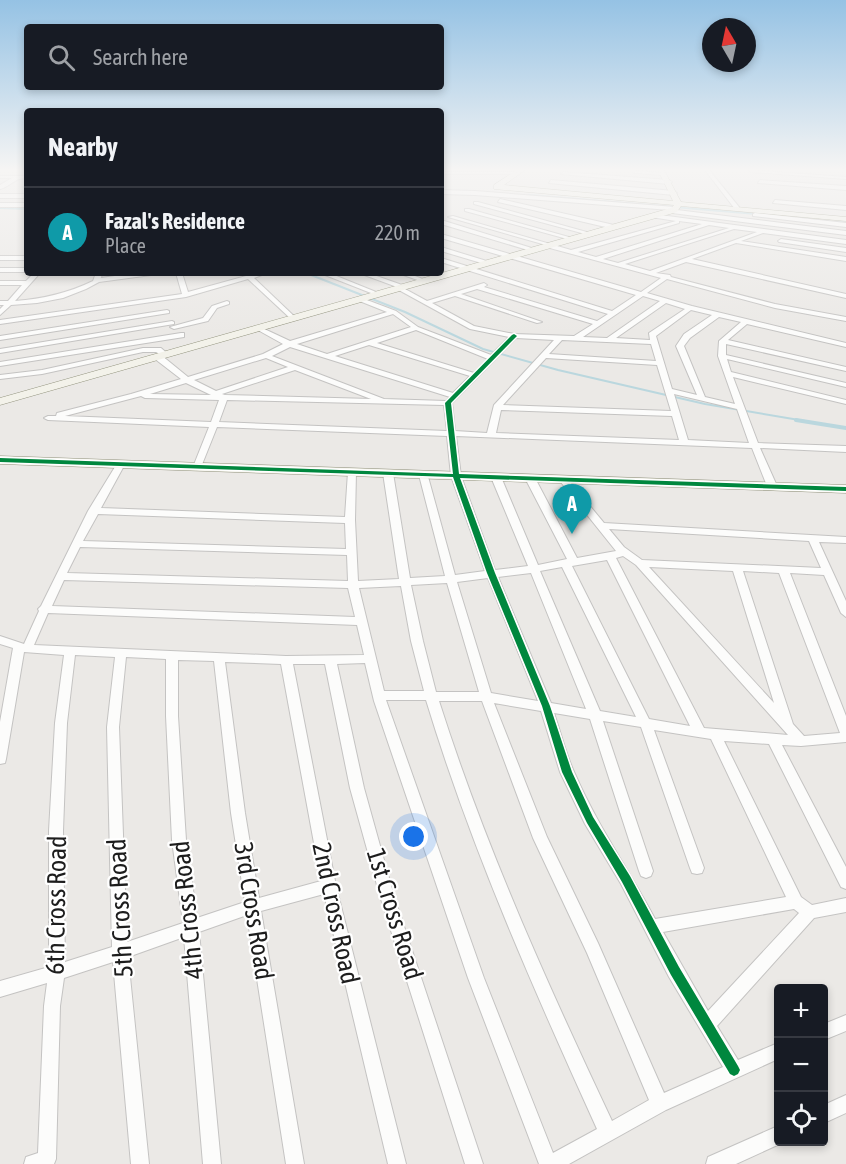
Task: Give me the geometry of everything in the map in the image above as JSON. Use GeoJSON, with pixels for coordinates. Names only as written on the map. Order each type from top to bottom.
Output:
{"type":"FeatureCollection","features":[{"type":"Feature","properties":{"kind":"street"},"geometry":{"type":"LineString","coordinates":[[449,224],[533,250]]}},
{"type":"Feature","properties":{"kind":"street"},"geometry":{"type":"LineString","coordinates":[[477,224],[571,252],[775,306],[845,318]]}},
{"type":"Feature","properties":{"kind":"street"},"geometry":{"type":"LineString","coordinates":[[519,224],[573,239]]}},
{"type":"Feature","properties":{"kind":"street"},"geometry":{"type":"LineString","coordinates":[[555,224],[591,234]]}},
{"type":"Feature","properties":{"kind":"street"},"geometry":{"type":"LineString","coordinates":[[605,224],[614,227]]}},
{"type":"Feature","properties":{"kind":"street"},"geometry":{"type":"LineString","coordinates":[[444,273],[488,263],[624,224]]}},
{"type":"Feature","properties":{"kind":"street"},"geometry":{"type":"LineString","coordinates":[[571,252],[668,224]]}},
{"type":"Feature","properties":{"kind":"street"},"geometry":{"type":"LineString","coordinates":[[598,259],[708,224]]}},
{"type":"Feature","properties":{"kind":"street"},"geometry":{"type":"LineString","coordinates":[[711,224],[846,242]]}},
{"type":"Feature","properties":{"kind":"street"},"geometry":{"type":"LineString","coordinates":[[620,264],[735,228],[740,224]]}},
{"type":"Feature","properties":{"kind":"street"},"geometry":{"type":"LineString","coordinates":[[779,224],[846,233]]}},
{"type":"Feature","properties":{"kind":"street"},"geometry":{"type":"LineString","coordinates":[[652,272],[761,232]]}},
{"type":"Feature","properties":{"kind":"street"},"geometry":{"type":"LineString","coordinates":[[444,237],[690,308],[846,345]]}},
{"type":"Feature","properties":{"kind":"street"},"geometry":{"type":"LineString","coordinates":[[751,237],[846,250]]}},
{"type":"Feature","properties":{"kind":"street"},"geometry":{"type":"LineString","coordinates":[[735,242],[846,259]]}},
{"type":"Feature","properties":{"kind":"street"},"geometry":{"type":"LineString","coordinates":[[444,250],[488,263]]}},
{"type":"Feature","properties":{"kind":"street"},"geometry":{"type":"LineString","coordinates":[[0,258],[24,258]]}},
{"type":"Feature","properties":{"kind":"street"},"geometry":{"type":"LineString","coordinates":[[686,260],[846,296]]}},
{"type":"Feature","properties":{"kind":"street"},"geometry":{"type":"LineString","coordinates":[[444,261],[611,313]]}},
{"type":"Feature","properties":{"kind":"street"},"geometry":{"type":"LineString","coordinates":[[0,270],[24,270]]}},
{"type":"Feature","properties":{"kind":"street"},"geometry":{"type":"LineString","coordinates":[[0,313],[34,276]]}},
{"type":"Feature","properties":{"kind":"street"},"geometry":{"type":"LineString","coordinates":[[180,276],[186,295]]}},
{"type":"Feature","properties":{"kind":"street"},"geometry":{"type":"LineString","coordinates":[[0,322],[186,295],[252,276]]}},
{"type":"Feature","properties":{"kind":"street"},"geometry":{"type":"LineString","coordinates":[[331,276],[376,294]]}},
{"type":"Feature","properties":{"kind":"street"},"geometry":{"type":"LineString","coordinates":[[371,276],[401,287],[472,328],[513,336],[653,342]]}},
{"type":"Feature","properties":{"kind":"street"},"geometry":{"type":"LineString","coordinates":[[411,276],[424,280]]}},
{"type":"Feature","properties":{"kind":"street"},"geometry":{"type":"LineString","coordinates":[[0,402],[435,276]]}},
{"type":"Feature","properties":{"kind":"street"},"geometry":{"type":"LineString","coordinates":[[576,338],[668,276]]}},
{"type":"Feature","properties":{"kind":"street"},"geometry":{"type":"LineString","coordinates":[[0,303],[44,302],[64,297],[98,277]]}},
{"type":"Feature","properties":{"kind":"street"},"geometry":{"type":"LineString","coordinates":[[249,277],[293,318]]}},
{"type":"Feature","properties":{"kind":"street"},"geometry":{"type":"LineString","coordinates":[[427,303],[501,279]]}},
{"type":"Feature","properties":{"kind":"street"},"geometry":{"type":"LineString","coordinates":[[0,283],[27,283]]}},
{"type":"Feature","properties":{"kind":"street"},"geometry":{"type":"LineString","coordinates":[[477,287],[597,323]]}},
{"type":"Feature","properties":{"kind":"street"},"geometry":{"type":"LineString","coordinates":[[454,294],[539,322]]}},
{"type":"Feature","properties":{"kind":"street"},"geometry":{"type":"LineString","coordinates":[[0,296],[15,296]]}},
{"type":"Feature","properties":{"kind":"street"},"geometry":{"type":"LineString","coordinates":[[64,297],[66,313]]}},
{"type":"Feature","properties":{"kind":"street"},"geometry":{"type":"LineString","coordinates":[[361,298],[394,312],[416,328],[493,358]]}},
{"type":"Feature","properties":{"kind":"street"},"geometry":{"type":"LineString","coordinates":[[161,299],[173,325],[194,346]]}},
{"type":"Feature","properties":{"kind":"street"},"geometry":{"type":"LineString","coordinates":[[610,339],[665,301]]}},
{"type":"Feature","properties":{"kind":"street"},"geometry":{"type":"LineString","coordinates":[[0,351],[206,320],[214,307],[227,303]]}},
{"type":"Feature","properties":{"kind":"street"},"geometry":{"type":"LineString","coordinates":[[531,336],[546,308]]}},
{"type":"Feature","properties":{"kind":"street"},"geometry":{"type":"LineString","coordinates":[[684,442],[652,335],[690,308]]}},
{"type":"Feature","properties":{"kind":"street"},"geometry":{"type":"LineString","coordinates":[[0,338],[167,312]]}},
{"type":"Feature","properties":{"kind":"street"},"geometry":{"type":"LineString","coordinates":[[394,312],[289,344],[266,356],[134,396],[48,418],[846,448]]}},
{"type":"Feature","properties":{"kind":"street"},"geometry":{"type":"LineString","coordinates":[[702,398],[680,346],[687,336],[717,315]]}},
{"type":"Feature","properties":{"kind":"street"},"geometry":{"type":"LineString","coordinates":[[745,322],[723,341],[722,356],[772,486]]}},
{"type":"Feature","properties":{"kind":"street"},"geometry":{"type":"LineString","coordinates":[[258,328],[289,344],[455,396]]}},
{"type":"Feature","properties":{"kind":"street"},"geometry":{"type":"LineString","coordinates":[[329,355],[416,328]]}},
{"type":"Feature","properties":{"kind":"street"},"geometry":{"type":"LineString","coordinates":[[0,364],[181,335]]}},
{"type":"Feature","properties":{"kind":"street"},"geometry":{"type":"LineString","coordinates":[[513,336],[506,347],[473,375],[448,404],[456,476],[491,573],[546,706],[567,772],[651,927],[734,1070]]}},
{"type":"Feature","properties":{"kind":"street"},"geometry":{"type":"LineString","coordinates":[[491,435],[497,407],[560,338]]}},
{"type":"Feature","properties":{"kind":"street"},"geometry":{"type":"LineString","coordinates":[[723,341],[846,369]]}},
{"type":"Feature","properties":{"kind":"street"},"geometry":{"type":"LineString","coordinates":[[370,343],[473,375]]}},
{"type":"Feature","properties":{"kind":"street"},"geometry":{"type":"LineString","coordinates":[[0,377],[42,372],[143,350],[158,350],[161,356],[187,380],[224,398]]}},
{"type":"Feature","properties":{"kind":"street"},"geometry":{"type":"LineString","coordinates":[[266,356],[389,404]]}},
{"type":"Feature","properties":{"kind":"street"},"geometry":{"type":"LineString","coordinates":[[722,356],[846,385]]}},
{"type":"Feature","properties":{"kind":"street"},"geometry":{"type":"LineString","coordinates":[[544,358],[660,363]]}},
{"type":"Feature","properties":{"kind":"street"},"geometry":{"type":"LineString","coordinates":[[214,394],[296,368]]}},
{"type":"Feature","properties":{"kind":"street"},"geometry":{"type":"LineString","coordinates":[[728,374],[846,402]]}},
{"type":"Feature","properties":{"kind":"street"},"geometry":{"type":"LineString","coordinates":[[668,392],[702,398],[743,412]]}},
{"type":"Feature","properties":{"kind":"street"},"geometry":{"type":"LineString","coordinates":[[134,396],[448,404]]}},
{"type":"Feature","properties":{"kind":"street"},"geometry":{"type":"LineString","coordinates":[[197,467],[224,398]]}},
{"type":"Feature","properties":{"kind":"street"},"geometry":{"type":"LineString","coordinates":[[497,407],[675,414]]}},
{"type":"Feature","properties":{"kind":"street"},"geometry":{"type":"LineString","coordinates":[[0,460],[772,486],[845,491]]}},
{"type":"Feature","properties":{"kind":"street"},"geometry":{"type":"LineString","coordinates":[[0,759],[23,647],[93,511],[121,464]]}},
{"type":"Feature","properties":{"kind":"street"},"geometry":{"type":"LineString","coordinates":[[352,472],[350,520],[353,585],[379,695],[476,978],[549,1164],[660,1104],[774,1053]]}},
{"type":"Feature","properties":{"kind":"street"},"geometry":{"type":"LineString","coordinates":[[388,473],[404,582],[431,695],[487,862],[530,963],[608,1132]]}},
{"type":"Feature","properties":{"kind":"street"},"geometry":{"type":"LineString","coordinates":[[424,474],[451,579],[486,697],[540,838],[593,948],[660,1104]]}},
{"type":"Feature","properties":{"kind":"street"},"geometry":{"type":"LineString","coordinates":[[496,477],[595,715],[645,871]]}},
{"type":"Feature","properties":{"kind":"street"},"geometry":{"type":"LineString","coordinates":[[530,478],[646,725],[697,868]]}},
{"type":"Feature","properties":{"kind":"street"},"geometry":{"type":"LineString","coordinates":[[563,479],[600,526],[624,552],[640,563],[801,741]]}},
{"type":"Feature","properties":{"kind":"street"},"geometry":{"type":"LineString","coordinates":[[93,511],[350,520]]}},
{"type":"Feature","properties":{"kind":"street"},"geometry":{"type":"LineString","coordinates":[[600,526],[846,540]]}},
{"type":"Feature","properties":{"kind":"street"},"geometry":{"type":"LineString","coordinates":[[813,539],[846,613]]}},
{"type":"Feature","properties":{"kind":"street"},"geometry":{"type":"LineString","coordinates":[[77,544],[352,552]]}},
{"type":"Feature","properties":{"kind":"street"},"geometry":{"type":"LineString","coordinates":[[60,576],[353,585],[451,579],[533,569],[624,552]]}},
{"type":"Feature","properties":{"kind":"street"},"geometry":{"type":"LineString","coordinates":[[610,556],[700,733]]}},
{"type":"Feature","properties":{"kind":"street"},"geometry":{"type":"LineString","coordinates":[[640,563],[828,572]]}},
{"type":"Feature","properties":{"kind":"street"},"geometry":{"type":"LineString","coordinates":[[737,568],[788,728]]}},
{"type":"Feature","properties":{"kind":"street"},"geometry":{"type":"LineString","coordinates":[[783,570],[846,732]]}},
{"type":"Feature","properties":{"kind":"street"},"geometry":{"type":"LineString","coordinates":[[44,609],[361,621]]}},
{"type":"Feature","properties":{"kind":"street"},"geometry":{"type":"LineString","coordinates":[[0,640],[23,647],[70,650],[286,660],[370,659]]}},
{"type":"Feature","properties":{"kind":"street","name":"6th Cross Road"},"geometry":{"type":"LineString","coordinates":[[40,1162],[52,1006],[57,971],[56,831],[61,723],[70,650]]}},
{"type":"Feature","properties":{"kind":"street","name":"5th Cross Road"},"geometry":{"type":"LineString","coordinates":[[121,652],[113,727],[120,952],[140,1164]]}},
{"type":"Feature","properties":{"kind":"street","name":"4th Cross Road"},"geometry":{"type":"LineString","coordinates":[[172,655],[172,716],[179,840],[191,928],[212,1164]]}},
{"type":"Feature","properties":{"kind":"street","name":"3rd Cross Road"},"geometry":{"type":"LineString","coordinates":[[219,657],[238,813],[295,1164]]}},
{"type":"Feature","properties":{"kind":"street","name":"2nd Cross Road"},"geometry":{"type":"LineString","coordinates":[[286,660],[329,886],[397,1164]]}},
{"type":"Feature","properties":{"kind":"street","name":"1st Cross Road"},"geometry":{"type":"LineString","coordinates":[[330,660],[357,788],[387,896],[474,1164]]}},
{"type":"Feature","properties":{"kind":"street"},"geometry":{"type":"LineString","coordinates":[[379,695],[486,697],[715,735],[801,741],[846,737]]}},
{"type":"Feature","properties":{"kind":"street"},"geometry":{"type":"LineString","coordinates":[[715,735],[796,902],[810,912]]}},
{"type":"Feature","properties":{"kind":"street"},"geometry":{"type":"LineString","coordinates":[[773,739],[846,882]]}},
{"type":"Feature","properties":{"kind":"street"},"geometry":{"type":"LineString","coordinates":[[0,989],[120,952],[254,906],[329,886]]}},
{"type":"Feature","properties":{"kind":"street"},"geometry":{"type":"LineString","coordinates":[[651,927],[796,902]]}},
{"type":"Feature","properties":{"kind":"street"},"geometry":{"type":"LineString","coordinates":[[707,1025],[810,912],[846,905]]}},
{"type":"Feature","properties":{"kind":"street"},"geometry":{"type":"LineString","coordinates":[[828,1030],[846,1023]]}},
{"type":"Feature","properties":{"kind":"street"},"geometry":{"type":"LineString","coordinates":[[828,1112],[846,1104]]}},
{"type":"Feature","properties":{"kind":"street"},"geometry":{"type":"LineString","coordinates":[[715,1164],[774,1137]]}},
{"type":"Feature","properties":{"kind":"waterway"},"geometry":{"type":"LineString","coordinates":[[314,276],[405,312],[483,349],[558,370],[705,404],[805,421]]}},
{"type":"Feature","properties":{"kind":"waterway"},"geometry":{"type":"LineString","coordinates":[[796,420],[846,428]]}},
{"type":"Feature","properties":{"kind":"cycle path"},"geometry":{"type":"LineString","coordinates":[[514,336],[448,403],[456,476],[491,573],[546,706],[567,772],[590,820],[734,1070]]}},
{"type":"Feature","properties":{"kind":"cycle path"},"geometry":{"type":"LineString","coordinates":[[0,460],[846,489]]}},
{"type":"Feature","properties":{"kind":"place","name":"Fazal's Residence"},"geometry":{"type":"Point","coordinates":[572,534]}}]}
